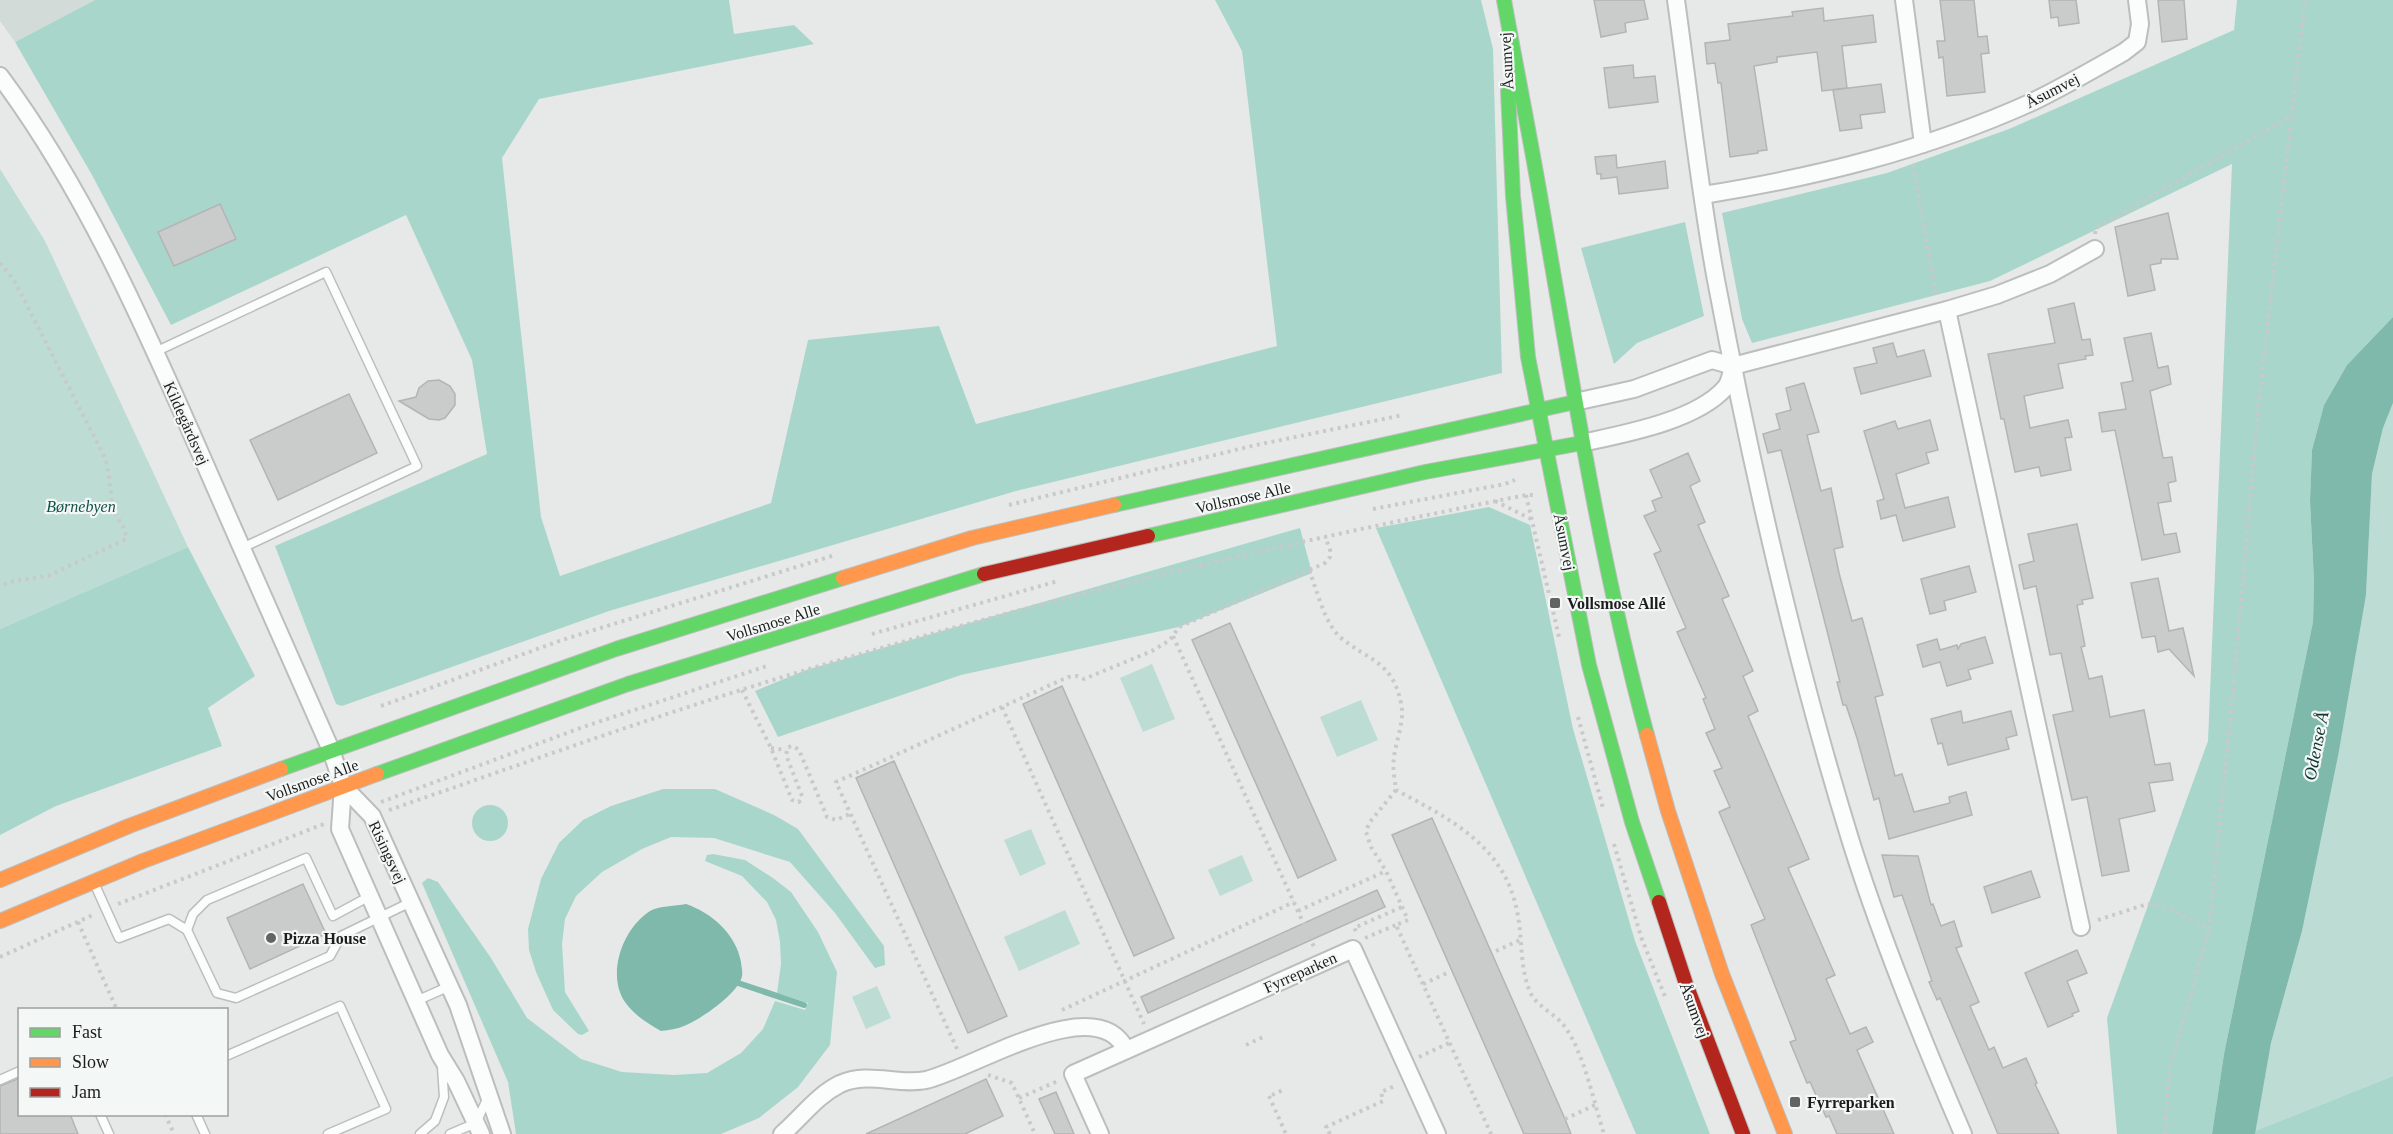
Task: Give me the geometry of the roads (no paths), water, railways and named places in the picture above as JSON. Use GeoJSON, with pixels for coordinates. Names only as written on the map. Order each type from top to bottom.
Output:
{"type":"FeatureCollection","features":[{"type":"Feature","properties":{"kind":"street","name":"Åsumvej"},"geometry":{"type":"LineString","coordinates":[[1503,0],[1544,217],[1582,443],[1629,667],[1668,811],[1722,974],[1785,1134]]}},
{"type":"Feature","properties":{"kind":"street","name":"Åsumvej"},"geometry":{"type":"LineString","coordinates":[[1503,0],[1515,217],[1528,357],[1589,665],[1632,822],[1686,984],[1743,1134]]}},
{"type":"Feature","properties":{"kind":"street"},"geometry":{"type":"LineString","coordinates":[[1676,0],[1716,278],[1761,498],[1806,688],[1852,844],[1903,987],[1963,1134]]}},
{"type":"Feature","properties":{"kind":"street"},"geometry":{"type":"LineString","coordinates":[[1904,0],[1916,146]]}},
{"type":"Feature","properties":{"kind":"street","name":"Åsumvej"},"geometry":{"type":"LineString","coordinates":[[1703,195],[1824,173],[1916,146],[2033,101],[2124,52],[2137,42],[2140,24],[2137,0]]}},
{"type":"Feature","properties":{"kind":"street","name":"Kildegårdsvej"},"geometry":{"type":"LineString","coordinates":[[0,76],[23,106],[69,184],[119,276],[156,352],[331,750],[343,786]]}},
{"type":"Feature","properties":{"kind":"street"},"geometry":{"type":"LineString","coordinates":[[1575,402],[1634,389],[1712,360],[1733,366],[1943,311],[1997,295],[2050,274],[2095,249]]}},
{"type":"Feature","properties":{"kind":"street"},"geometry":{"type":"LineString","coordinates":[[1943,311],[2081,927]]}},
{"type":"Feature","properties":{"kind":"street"},"geometry":{"type":"LineString","coordinates":[[1582,443],[1641,430],[1676,418],[1709,401],[1726,387],[1733,366]]}},
{"type":"Feature","properties":{"kind":"street","name":"Vollsmose Alle"},"geometry":{"type":"LineString","coordinates":[[0,880],[129,826],[331,750],[616,649],[972,538],[1575,402]]}},
{"type":"Feature","properties":{"kind":"street","name":"Vollsmose Alle"},"geometry":{"type":"LineString","coordinates":[[0,921],[94,881],[343,786],[628,684],[982,574],[1425,472],[1582,443]]}},
{"type":"Feature","properties":{"kind":"street","name":"Risingsvej"},"geometry":{"type":"LineString","coordinates":[[343,786],[368,812],[450,986],[502,1134]]}},
{"type":"Feature","properties":{"kind":"street","name":"Risingsvej"},"geometry":{"type":"LineString","coordinates":[[343,786],[340,829],[440,1055],[456,1081],[478,1128]]}},
{"type":"Feature","properties":{"kind":"street","name":"Fyrreparken"},"geometry":{"type":"LineString","coordinates":[[1100,1134],[1073,1074],[1353,949],[1437,1134]]}},
{"type":"Feature","properties":{"kind":"street"},"geometry":{"type":"LineString","coordinates":[[782,1134],[810,1104],[851,1080],[870,1078],[914,1082],[925,1080],[1048,1032],[1070,1028],[1103,1029],[1121,1040],[1126,1050]]}},
{"type":"Feature","properties":{"kind":"lane"},"geometry":{"type":"LineString","coordinates":[[156,352],[326,272],[417,466],[242,548]]}},
{"type":"Feature","properties":{"kind":"lane"},"geometry":{"type":"LineString","coordinates":[[187,930],[193,914],[207,900],[306,858],[333,916],[370,896]]}},
{"type":"Feature","properties":{"kind":"lane"},"geometry":{"type":"LineString","coordinates":[[94,881],[119,938],[169,919],[187,930],[217,993],[236,998],[330,956],[341,936],[411,902]]}},
{"type":"Feature","properties":{"kind":"lane"},"geometry":{"type":"LineString","coordinates":[[416,1001],[450,986]]}},
{"type":"Feature","properties":{"kind":"lane"},"geometry":{"type":"LineString","coordinates":[[228,1055],[340,1006],[386,1108],[328,1134]]}},
{"type":"Feature","properties":{"kind":"lane","name":"Risingsvej"},"geometry":{"type":"LineString","coordinates":[[420,1134],[435,1121],[444,1097],[444,1078],[440,1055]]}},
{"type":"Feature","properties":{"kind":"lane"},"geometry":{"type":"LineString","coordinates":[[0,1080],[18,1072]]}},
{"type":"Feature","properties":{"kind":"lane"},"geometry":{"type":"LineString","coordinates":[[450,1134],[478,1128],[489,1095]]}},
{"type":"Feature","properties":{"kind":"lane"},"geometry":{"type":"LineString","coordinates":[[101,1116],[109,1134]]}},
{"type":"Feature","properties":{"kind":"lane"},"geometry":{"type":"LineString","coordinates":[[197,1116],[205,1134]]}},
{"type":"Feature","properties":{"kind":"water","name":"Odense Å"},"geometry":{"type":"Polygon","coordinates":[[[2393,317],[2393,403],[2383,428],[2372,474],[2366,595],[2338,756],[2302,931],[2271,1043],[2255,1134],[2212,1134],[2224,1054],[2313,622],[2314,581],[2310,501],[2312,450],[2324,405],[2347,365],[2393,317]]]}},
{"type":"Feature","properties":{"kind":"water"},"geometry":{"type":"Polygon","coordinates":[[[686,904],[714,919],[728,934],[738,952],[742,976],[727,998],[709,1012],[684,1026],[661,1031],[637,1015],[625,1002],[617,978],[617,965],[625,940],[640,919],[654,909],[686,904]]]}},
{"type":"Feature","properties":{"kind":"waterway"},"geometry":{"type":"LineString","coordinates":[[738,983],[804,1005]]}},
{"type":"Feature","properties":{"kind":"place","name":"Vollsmose Allé"},"geometry":{"type":"Point","coordinates":[1555,603]}},
{"type":"Feature","properties":{"kind":"place","name":"Pizza House"},"geometry":{"type":"Point","coordinates":[271,938]}},
{"type":"Feature","properties":{"kind":"place","name":"Fyrreparken"},"geometry":{"type":"Point","coordinates":[1795,1102]}},
{"type":"Feature","properties":{"kind":"park label","name":"Børnebyen"},"geometry":{"type":"Point","coordinates":[81,506]}}]}
